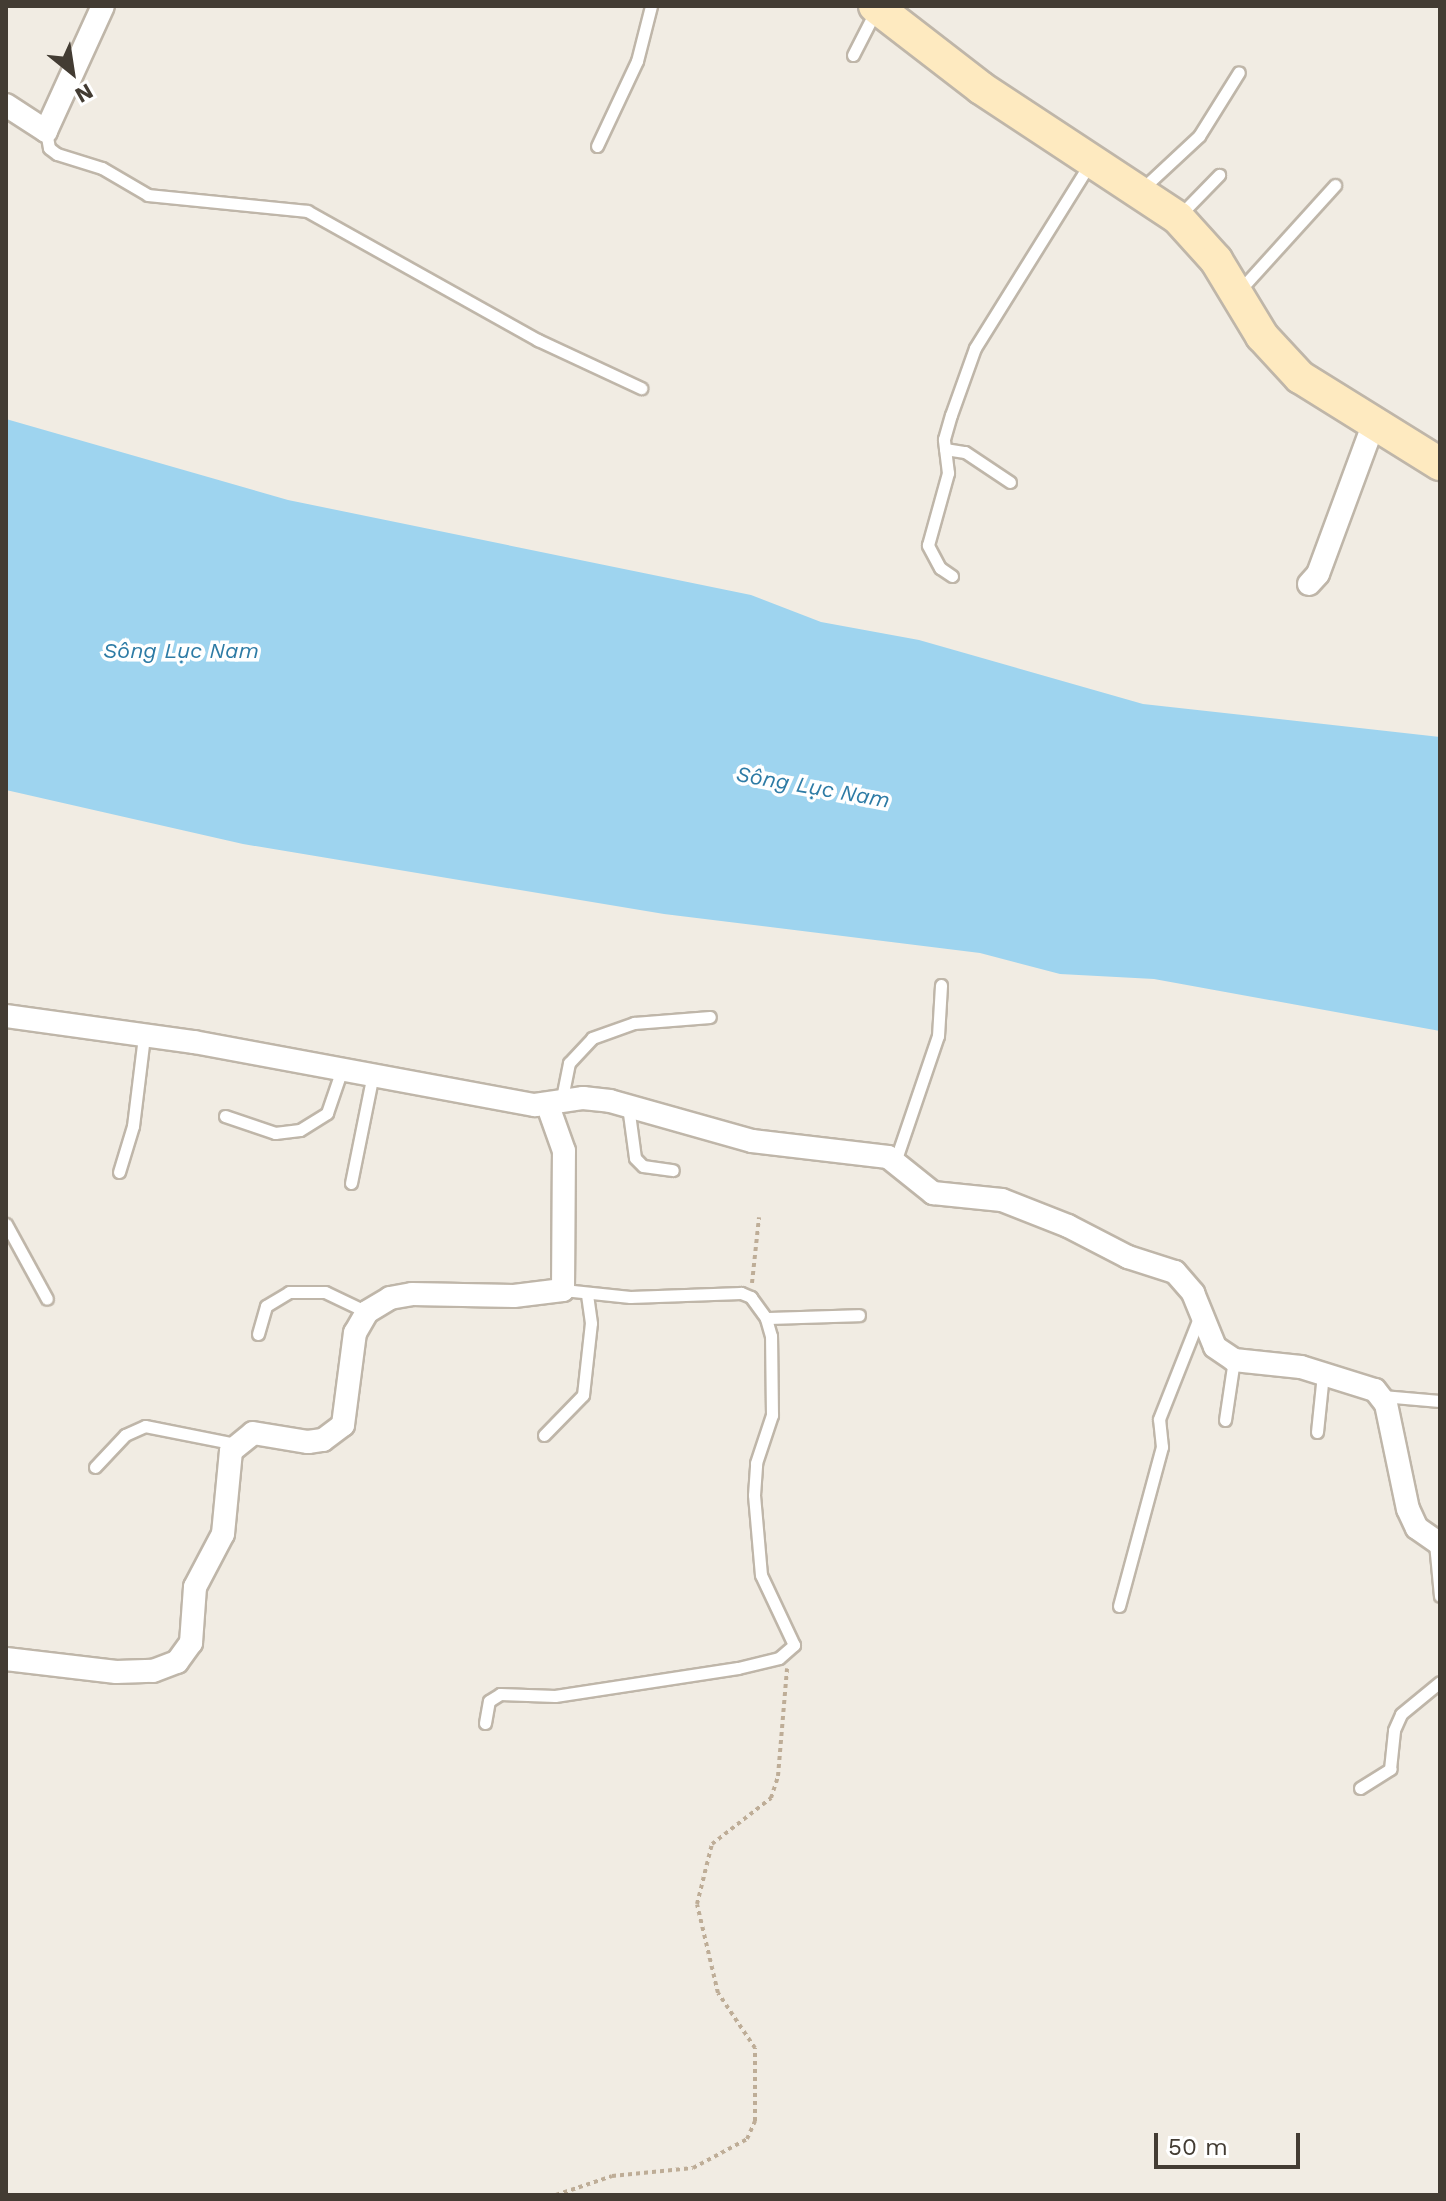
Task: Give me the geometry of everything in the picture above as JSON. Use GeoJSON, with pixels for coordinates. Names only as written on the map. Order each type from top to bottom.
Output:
{"type":"FeatureCollection","features":[{"type":"Feature","properties":{"kind":"street"},"geometry":{"type":"LineString","coordinates":[[6,105],[46,131],[103,6]]}},
{"type":"Feature","properties":{"kind":"street"},"geometry":{"type":"LineString","coordinates":[[876,7],[981,88],[1178,218],[1216,260],[1262,336],[1300,377],[1440,464]]}},
{"type":"Feature","properties":{"kind":"street"},"geometry":{"type":"LineString","coordinates":[[1309,584],[1318,574],[1373,425]]}},
{"type":"Feature","properties":{"kind":"street"},"geometry":{"type":"LineString","coordinates":[[6,1016],[144,1036],[372,1079],[554,1105],[591,1098],[752,1141],[869,1154],[895,1162],[933,1193],[1002,1200],[1068,1226],[1128,1257],[1175,1272],[1201,1313],[1215,1347],[1234,1360],[1323,1373],[1382,1396],[1408,1509],[1417,1528],[1438,1543]]}},
{"type":"Feature","properties":{"kind":"street"},"geometry":{"type":"LineString","coordinates":[[6,1659],[137,1673],[167,1667],[185,1656],[195,1587],[223,1534],[229,1466],[237,1444],[253,1433],[323,1440],[343,1425],[355,1333],[367,1312],[390,1298],[412,1294],[514,1296],[563,1290],[564,1151],[554,1105]]}},
{"type":"Feature","properties":{"kind":"lane"},"geometry":{"type":"LineString","coordinates":[[597,146],[637,61],[651,6]]}},
{"type":"Feature","properties":{"kind":"lane"},"geometry":{"type":"LineString","coordinates":[[853,55],[876,7]]}},
{"type":"Feature","properties":{"kind":"lane"},"geometry":{"type":"LineString","coordinates":[[1138,192],[1199,136],[1239,72]]}},
{"type":"Feature","properties":{"kind":"lane"},"geometry":{"type":"LineString","coordinates":[[46,131],[49,148],[57,154],[102,168],[148,195],[307,211],[538,340],[641,388]]}},
{"type":"Feature","properties":{"kind":"lane"},"geometry":{"type":"LineString","coordinates":[[952,576],[940,568],[928,545],[948,473],[945,449],[951,415],[975,348],[1092,161]]}},
{"type":"Feature","properties":{"kind":"lane"},"geometry":{"type":"LineString","coordinates":[[1178,218],[1219,175]]}},
{"type":"Feature","properties":{"kind":"lane"},"geometry":{"type":"LineString","coordinates":[[1236,295],[1335,185]]}},
{"type":"Feature","properties":{"kind":"lane"},"geometry":{"type":"LineString","coordinates":[[945,449],[965,452],[1010,482]]}},
{"type":"Feature","properties":{"kind":"lane"},"geometry":{"type":"LineString","coordinates":[[895,1162],[938,1036],[941,985]]}},
{"type":"Feature","properties":{"kind":"lane"},"geometry":{"type":"LineString","coordinates":[[554,1105],[569,1063],[600,1034],[675,1016],[710,1017]]}},
{"type":"Feature","properties":{"kind":"lane"},"geometry":{"type":"LineString","coordinates":[[119,1172],[133,1126],[144,1036]]}},
{"type":"Feature","properties":{"kind":"lane"},"geometry":{"type":"LineString","coordinates":[[225,1116],[275,1133],[300,1130],[327,1113],[341,1072]]}},
{"type":"Feature","properties":{"kind":"lane"},"geometry":{"type":"LineString","coordinates":[[351,1183],[372,1079]]}},
{"type":"Feature","properties":{"kind":"lane"},"geometry":{"type":"LineString","coordinates":[[628,1106],[635,1158],[643,1166],[673,1170]]}},
{"type":"Feature","properties":{"kind":"lane"},"geometry":{"type":"LineString","coordinates":[[6,1224],[47,1299]]}},
{"type":"Feature","properties":{"kind":"lane"},"geometry":{"type":"LineString","coordinates":[[485,1723],[489,1701],[500,1694],[555,1696],[738,1668],[789,1654],[793,1640],[761,1575],[754,1495],[756,1463],[772,1415],[771,1336],[766,1318],[751,1297],[587,1294],[563,1290]]}},
{"type":"Feature","properties":{"kind":"lane"},"geometry":{"type":"LineString","coordinates":[[258,1334],[266,1306],[289,1292],[325,1292],[367,1312]]}},
{"type":"Feature","properties":{"kind":"lane"},"geometry":{"type":"LineString","coordinates":[[544,1435],[583,1395],[591,1323],[587,1294]]}},
{"type":"Feature","properties":{"kind":"lane"},"geometry":{"type":"LineString","coordinates":[[1119,1606],[1162,1447],[1159,1419],[1201,1313]]}},
{"type":"Feature","properties":{"kind":"lane"},"geometry":{"type":"LineString","coordinates":[[766,1318],[859,1315]]}},
{"type":"Feature","properties":{"kind":"lane"},"geometry":{"type":"LineString","coordinates":[[1225,1420],[1234,1360]]}},
{"type":"Feature","properties":{"kind":"lane"},"geometry":{"type":"LineString","coordinates":[[1317,1432],[1323,1373]]}},
{"type":"Feature","properties":{"kind":"lane"},"geometry":{"type":"LineString","coordinates":[[1382,1396],[1440,1401]]}},
{"type":"Feature","properties":{"kind":"lane"},"geometry":{"type":"LineString","coordinates":[[95,1467],[125,1435],[145,1426],[237,1444]]}},
{"type":"Feature","properties":{"kind":"lane"},"geometry":{"type":"LineString","coordinates":[[1438,1543],[1440,1596]]}},
{"type":"Feature","properties":{"kind":"lane"},"geometry":{"type":"LineString","coordinates":[[1360,1788],[1390,1769],[1394,1730],[1401,1714],[1440,1682]]}},
{"type":"Feature","properties":{"kind":"path"},"geometry":{"type":"LineString","coordinates":[[751,1297],[759,1217]]}},
{"type":"Feature","properties":{"kind":"path"},"geometry":{"type":"LineString","coordinates":[[556,2195],[612,2176],[693,2168],[747,2139],[755,2121],[755,2048],[718,1993],[697,1904],[712,1844],[771,1798],[778,1776],[789,1654]]}},
{"type":"Feature","properties":{"kind":"water","name":"Sông Lục Nam"},"geometry":{"type":"Polygon","coordinates":[[[6,419],[288,500],[751,595],[821,622],[919,640],[1143,704],[1440,737],[1440,1031],[1154,979],[1060,974],[980,953],[664,914],[243,844],[6,790],[6,419]]]}}]}
